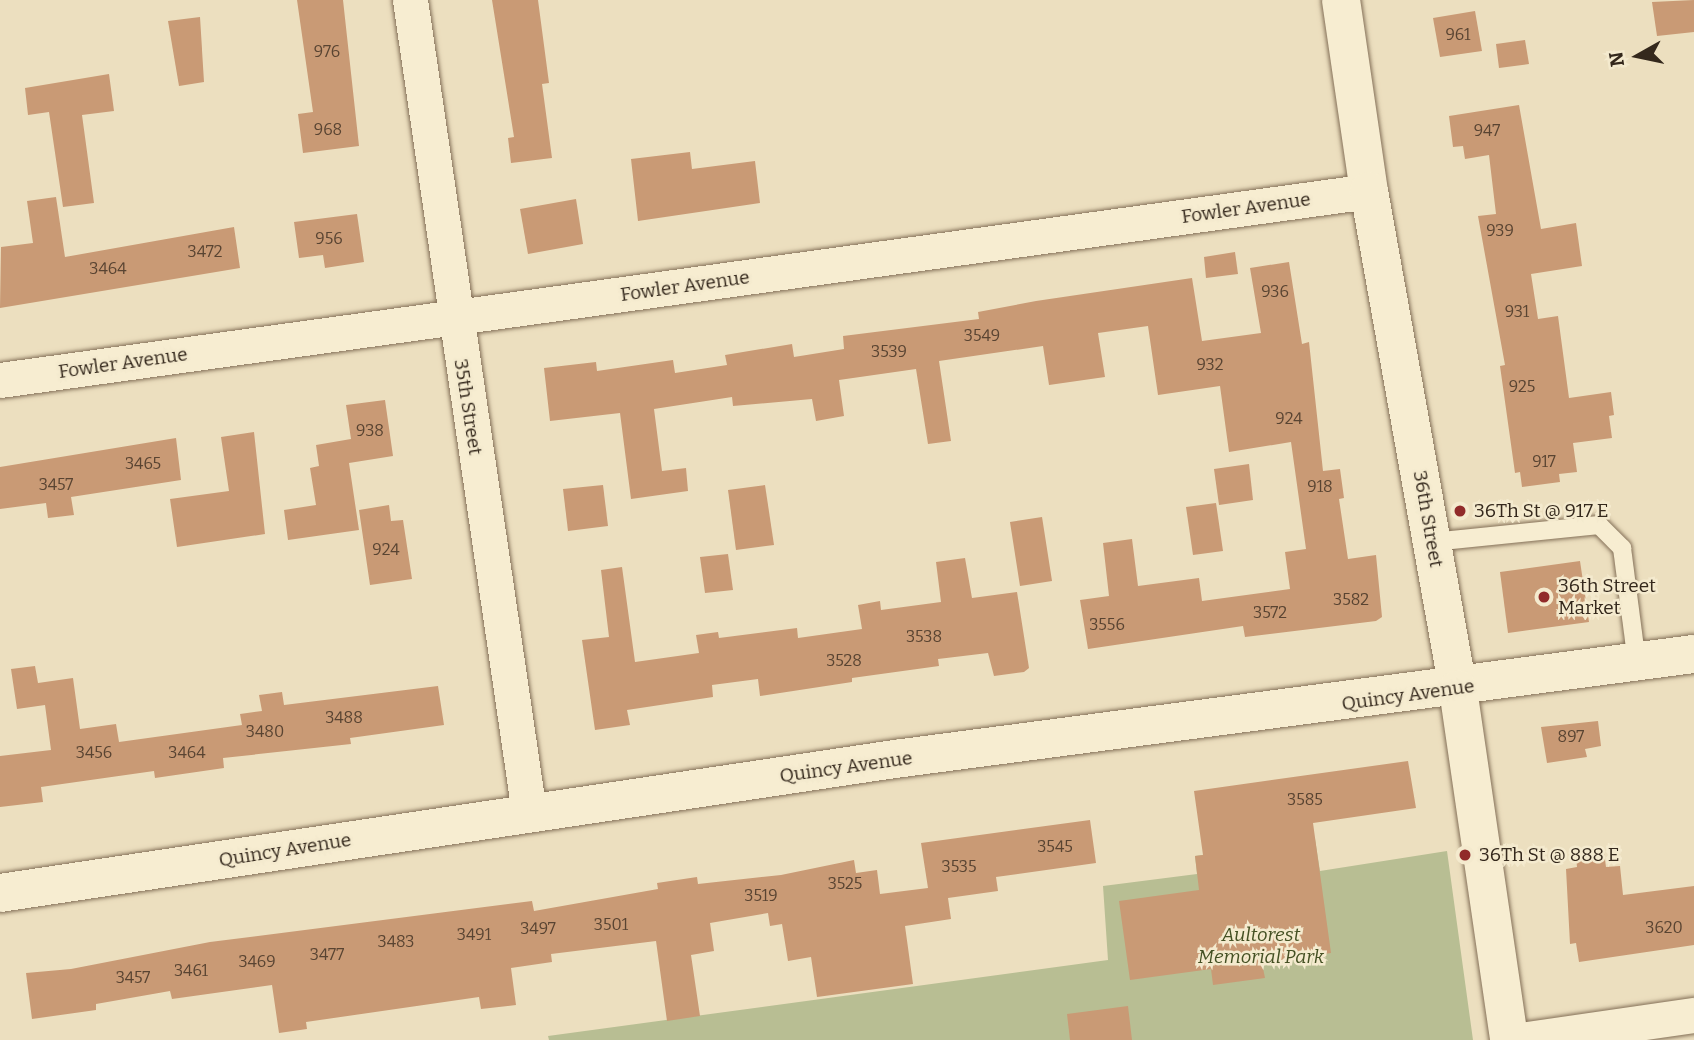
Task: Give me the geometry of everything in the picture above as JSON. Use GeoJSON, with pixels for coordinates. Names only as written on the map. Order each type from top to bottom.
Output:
{"type":"FeatureCollection","features":[{"type":"Feature","properties":{"kind":"street","name":"35th Street"},"geometry":{"type":"LineString","coordinates":[[410,0],[454,317],[529,813]]}},
{"type":"Feature","properties":{"kind":"street","name":"36th Street"},"geometry":{"type":"LineString","coordinates":[[1341,0],[1369,191],[1458,689],[1509,1040]]}},
{"type":"Feature","properties":{"kind":"street","name":"Fowler Avenue"},"geometry":{"type":"LineString","coordinates":[[0,380],[1369,191]]}},
{"type":"Feature","properties":{"kind":"street","name":"Quincy Avenue"},"geometry":{"type":"LineString","coordinates":[[0,893],[895,759],[1458,689],[1694,654]]}},
{"type":"Feature","properties":{"kind":"street"},"geometry":{"type":"LineString","coordinates":[[1520,1040],[1694,1015]]}},
{"type":"Feature","properties":{"kind":"lane"},"geometry":{"type":"LineString","coordinates":[[1432,542],[1600,525],[1622,548],[1637,663]]}},
{"type":"Feature","properties":{"kind":"green space","name":"Aultorest Memorial Park"},"geometry":{"type":"Polygon","coordinates":[[[1315,839],[1320,871],[1447,851],[1473,1040],[549,1040],[548,1036],[1108,960],[1103,886],[1197,874],[1195,856],[1315,839]]]}},
{"type":"Feature","properties":{"kind":"building"},"geometry":{"type":"Polygon","coordinates":[[[297,0],[343,0],[359,146],[303,153],[298,114],[313,112],[297,0]]]}},
{"type":"Feature","properties":{"kind":"building"},"geometry":{"type":"Polygon","coordinates":[[[492,0],[538,0],[549,83],[542,84],[552,158],[511,163],[508,138],[514,137],[492,0]]]}},
{"type":"Feature","properties":{"kind":"building"},"geometry":{"type":"Polygon","coordinates":[[[1694,0],[1694,32],[1657,36],[1652,2],[1694,0]]]}},
{"type":"Feature","properties":{"kind":"building"},"geometry":{"type":"Polygon","coordinates":[[[1475,11],[1482,51],[1440,57],[1433,18],[1475,11]]]}},
{"type":"Feature","properties":{"kind":"building"},"geometry":{"type":"Polygon","coordinates":[[[200,17],[204,82],[179,86],[168,21],[200,17]]]}},
{"type":"Feature","properties":{"kind":"building"},"geometry":{"type":"Polygon","coordinates":[[[1525,40],[1529,64],[1499,68],[1496,44],[1525,40]]]}},
{"type":"Feature","properties":{"kind":"building"},"geometry":{"type":"Polygon","coordinates":[[[109,74],[114,111],[82,115],[94,203],[63,207],[49,112],[28,115],[25,88],[109,74]]]}},
{"type":"Feature","properties":{"kind":"building"},"geometry":{"type":"Polygon","coordinates":[[[1519,105],[1541,229],[1576,223],[1582,266],[1531,274],[1538,319],[1558,316],[1569,398],[1611,392],[1614,415],[1609,416],[1612,438],[1573,443],[1577,472],[1559,474],[1560,482],[1522,487],[1520,472],[1515,473],[1500,366],[1505,365],[1478,216],[1496,214],[1489,155],[1465,159],[1463,146],[1453,147],[1449,116],[1519,105]]]}},
{"type":"Feature","properties":{"kind":"building"},"geometry":{"type":"Polygon","coordinates":[[[690,152],[692,169],[755,161],[760,203],[638,221],[631,159],[690,152]]]}},
{"type":"Feature","properties":{"kind":"building"},"geometry":{"type":"Polygon","coordinates":[[[56,197],[65,257],[234,227],[240,268],[0,308],[1,247],[33,243],[27,201],[56,197]]]}},
{"type":"Feature","properties":{"kind":"building"},"geometry":{"type":"Polygon","coordinates":[[[576,199],[583,244],[528,254],[520,209],[576,199]]]}},
{"type":"Feature","properties":{"kind":"building"},"geometry":{"type":"Polygon","coordinates":[[[357,214],[364,262],[325,268],[323,255],[299,258],[294,222],[357,214]]]}},
{"type":"Feature","properties":{"kind":"building"},"geometry":{"type":"Polygon","coordinates":[[[1235,252],[1238,274],[1206,278],[1204,257],[1235,252]]]}},
{"type":"Feature","properties":{"kind":"building"},"geometry":{"type":"Polygon","coordinates":[[[1289,262],[1302,344],[1309,342],[1323,471],[1340,469],[1344,498],[1339,499],[1348,559],[1376,555],[1382,617],[1376,621],[1245,637],[1243,626],[1088,649],[1080,600],[1109,596],[1103,543],[1132,539],[1138,586],[1199,578],[1202,601],[1290,589],[1285,552],[1306,549],[1291,442],[1229,452],[1220,386],[1158,395],[1148,326],[1098,333],[1105,377],[1049,385],[1043,346],[939,361],[951,441],[928,444],[916,369],[839,380],[844,416],[816,421],[812,399],[733,406],[732,397],[654,409],[662,471],[686,468],[688,491],[631,499],[620,413],[550,421],[544,368],[596,362],[597,371],[673,360],[675,373],[727,365],[725,355],[792,344],[794,357],[844,349],[843,336],[979,319],[978,312],[1192,278],[1202,341],[1261,333],[1250,268],[1289,262]]]}},
{"type":"Feature","properties":{"kind":"building"},"geometry":{"type":"Polygon","coordinates":[[[385,400],[393,456],[349,463],[359,530],[288,540],[284,510],[316,505],[310,468],[319,466],[316,445],[351,439],[346,405],[385,400]]]}},
{"type":"Feature","properties":{"kind":"building"},"geometry":{"type":"Polygon","coordinates":[[[254,432],[265,534],[177,547],[170,499],[229,491],[221,437],[254,432]]]}},
{"type":"Feature","properties":{"kind":"building"},"geometry":{"type":"Polygon","coordinates":[[[176,438],[181,480],[71,497],[74,515],[48,518],[46,503],[0,509],[0,467],[176,438]]]}},
{"type":"Feature","properties":{"kind":"building"},"geometry":{"type":"Polygon","coordinates":[[[1249,464],[1253,500],[1219,505],[1214,469],[1249,464]]]}},
{"type":"Feature","properties":{"kind":"building"},"geometry":{"type":"Polygon","coordinates":[[[603,485],[608,526],[568,531],[563,489],[603,485]]]}},
{"type":"Feature","properties":{"kind":"building"},"geometry":{"type":"Polygon","coordinates":[[[765,485],[774,545],[736,550],[728,490],[765,485]]]}},
{"type":"Feature","properties":{"kind":"building"},"geometry":{"type":"Polygon","coordinates":[[[1216,503],[1223,551],[1193,555],[1186,507],[1216,503]]]}},
{"type":"Feature","properties":{"kind":"building"},"geometry":{"type":"Polygon","coordinates":[[[389,505],[391,521],[403,520],[412,579],[370,585],[359,510],[389,505]]]}},
{"type":"Feature","properties":{"kind":"building"},"geometry":{"type":"Polygon","coordinates":[[[1042,517],[1052,581],[1020,586],[1010,522],[1042,517]]]}},
{"type":"Feature","properties":{"kind":"building"},"geometry":{"type":"Polygon","coordinates":[[[728,554],[733,590],[705,593],[700,557],[728,554]]]}},
{"type":"Feature","properties":{"kind":"building"},"geometry":{"type":"Polygon","coordinates":[[[965,558],[972,598],[1017,592],[1029,668],[1024,672],[994,676],[988,653],[938,659],[939,666],[852,678],[852,682],[760,696],[758,679],[712,685],[713,697],[627,710],[630,725],[595,730],[582,640],[609,637],[601,570],[622,567],[635,662],[699,653],[696,635],[718,632],[719,638],[797,628],[798,638],[862,629],[858,605],[880,601],[881,610],[941,602],[936,562],[965,558]]]}},
{"type":"Feature","properties":{"kind":"building","name":"36th Street Market"},"geometry":{"type":"Polygon","coordinates":[[[1580,561],[1589,622],[1508,633],[1500,572],[1580,561]]]}},
{"type":"Feature","properties":{"kind":"building"},"geometry":{"type":"Polygon","coordinates":[[[35,666],[38,683],[73,678],[80,729],[116,724],[119,742],[242,725],[240,714],[262,711],[259,695],[282,692],[284,705],[438,686],[444,725],[350,738],[351,744],[223,758],[224,768],[155,778],[154,771],[41,787],[43,802],[0,807],[0,756],[51,750],[45,705],[17,709],[11,669],[35,666]]]}},
{"type":"Feature","properties":{"kind":"building"},"geometry":{"type":"Polygon","coordinates":[[[1598,721],[1601,746],[1585,749],[1587,757],[1547,763],[1541,727],[1598,721]]]}},
{"type":"Feature","properties":{"kind":"building"},"geometry":{"type":"Polygon","coordinates":[[[1408,761],[1416,808],[1313,823],[1331,953],[1262,963],[1265,978],[1213,985],[1211,969],[1130,980],[1119,901],[1199,890],[1195,856],[1203,855],[1194,791],[1408,761]]]}},
{"type":"Feature","properties":{"kind":"building"},"geometry":{"type":"Polygon","coordinates":[[[1090,820],[1096,863],[996,877],[998,891],[948,898],[951,919],[905,926],[913,984],[817,997],[811,957],[788,961],[782,924],[770,926],[768,913],[710,923],[714,951],[691,955],[700,1016],[667,1021],[656,941],[551,954],[552,962],[511,968],[516,1005],[481,1009],[479,997],[306,1022],[307,1029],[279,1033],[272,985],[172,999],[170,991],[96,1004],[96,1010],[32,1019],[26,973],[71,969],[210,942],[532,901],[534,911],[658,889],[657,883],[697,877],[698,884],[781,875],[854,860],[856,873],[877,870],[880,894],[928,888],[921,843],[1090,820]]]}},
{"type":"Feature","properties":{"kind":"building"},"geometry":{"type":"Polygon","coordinates":[[[1604,853],[1606,867],[1620,866],[1623,895],[1694,886],[1694,945],[1579,962],[1576,943],[1570,944],[1566,869],[1577,867],[1576,857],[1604,853]]]}},
{"type":"Feature","properties":{"kind":"building"},"geometry":{"type":"Polygon","coordinates":[[[1128,1006],[1132,1040],[1070,1040],[1067,1014],[1128,1006]]]}},
{"type":"Feature","properties":{"kind":"place","name":"36Th St @ 917 E"},"geometry":{"type":"Point","coordinates":[1460,511]}},
{"type":"Feature","properties":{"kind":"place","name":"36th Street Market"},"geometry":{"type":"Point","coordinates":[1544,597]}},
{"type":"Feature","properties":{"kind":"place","name":"36Th St @ 888 E"},"geometry":{"type":"Point","coordinates":[1465,855]}}]}
